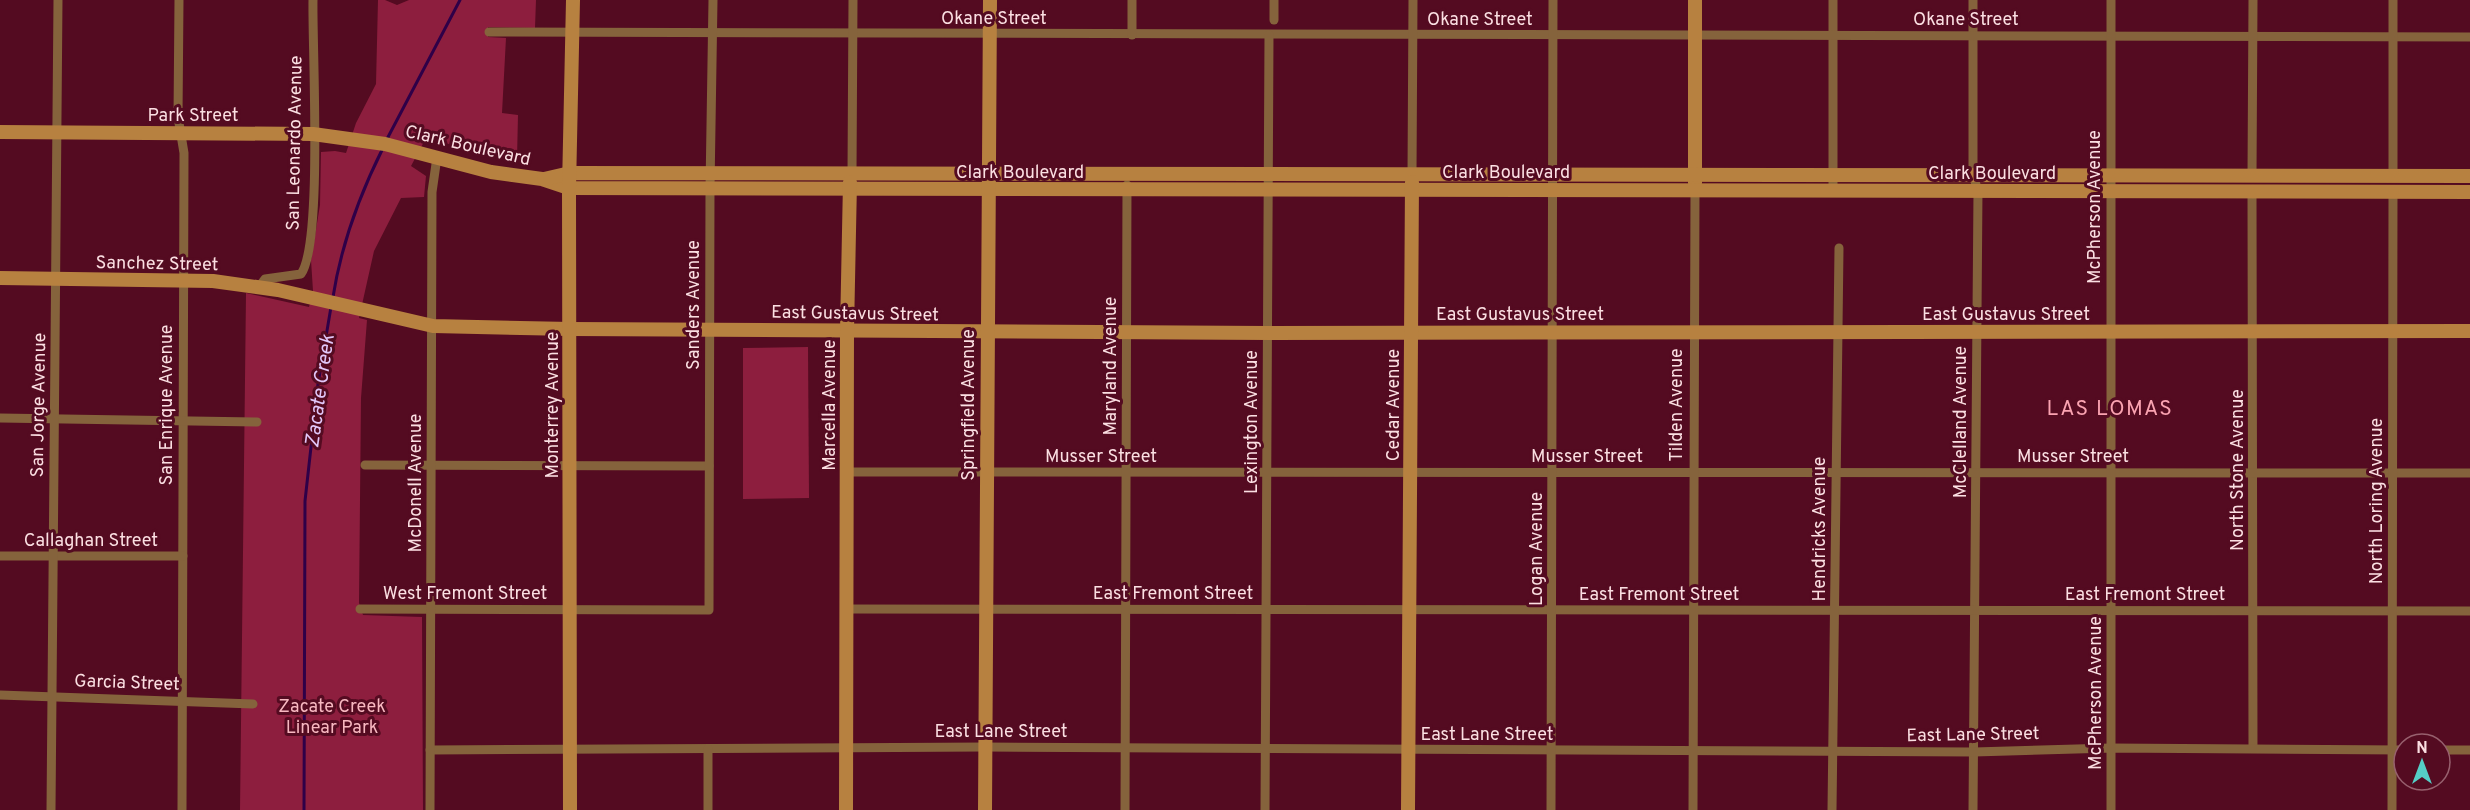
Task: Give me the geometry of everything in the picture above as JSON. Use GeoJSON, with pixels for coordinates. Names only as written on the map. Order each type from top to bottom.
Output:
{"type":"FeatureCollection","features":[{"type":"Feature","properties":{"kind":"main road","name":"Monterrey Avenue"},"geometry":{"type":"LineString","coordinates":[[570,810],[569,188],[573,0]]}},
{"type":"Feature","properties":{"kind":"main road","name":"Springfield Avenue"},"geometry":{"type":"LineString","coordinates":[[985,810],[986,332],[990,0]]}},
{"type":"Feature","properties":{"kind":"main road","name":"Tilden Avenue"},"geometry":{"type":"LineString","coordinates":[[1695,0],[1695,191]]}},
{"type":"Feature","properties":{"kind":"main road","name":"Park Street"},"geometry":{"type":"LineString","coordinates":[[0,132],[313,134],[385,144]]}},
{"type":"Feature","properties":{"kind":"main road","name":"Clark Boulevard"},"geometry":{"type":"LineString","coordinates":[[385,144],[491,172],[542,179],[569,188],[2470,192]]}},
{"type":"Feature","properties":{"kind":"main road","name":"Clark Boulevard"},"geometry":{"type":"LineString","coordinates":[[542,179],[570,173],[2470,176]]}},
{"type":"Feature","properties":{"kind":"main road","name":"Marcella Avenue"},"geometry":{"type":"LineString","coordinates":[[846,810],[848,190],[852,173]]}},
{"type":"Feature","properties":{"kind":"main road","name":"Cedar Avenue"},"geometry":{"type":"LineString","coordinates":[[1408,810],[1412,174]]}},
{"type":"Feature","properties":{"kind":"main road","name":"Sanchez Street"},"geometry":{"type":"LineString","coordinates":[[0,278],[183,280],[259,287],[433,326]]}},
{"type":"Feature","properties":{"kind":"main road","name":"East Gustavus Street"},"geometry":{"type":"LineString","coordinates":[[433,326],[1126,333],[2470,331]]}},
{"type":"Feature","properties":{"kind":"street","name":"San Jorge Avenue"},"geometry":{"type":"LineString","coordinates":[[51,810],[58,0]]}},
{"type":"Feature","properties":{"kind":"street","name":"San Enrique Avenue"},"geometry":{"type":"LineString","coordinates":[[179,0],[178,117],[184,153],[182,810]]}},
{"type":"Feature","properties":{"kind":"street","name":"San Leonardo Avenue"},"geometry":{"type":"LineString","coordinates":[[259,287],[265,279],[294,276],[300,274],[304,268],[312,224],[313,0]]}},
{"type":"Feature","properties":{"kind":"street","name":"Sanders Avenue"},"geometry":{"type":"LineString","coordinates":[[570,610],[709,610],[710,173],[713,0]]}},
{"type":"Feature","properties":{"kind":"street","name":"Marcella Avenue"},"geometry":{"type":"LineString","coordinates":[[852,173],[853,0]]}},
{"type":"Feature","properties":{"kind":"street"},"geometry":{"type":"LineString","coordinates":[[1132,0],[1132,35]]}},
{"type":"Feature","properties":{"kind":"street"},"geometry":{"type":"LineString","coordinates":[[1274,0],[1274,20]]}},
{"type":"Feature","properties":{"kind":"street","name":"Cedar Avenue"},"geometry":{"type":"LineString","coordinates":[[1412,174],[1413,0]]}},
{"type":"Feature","properties":{"kind":"street","name":"Logan Avenue"},"geometry":{"type":"LineString","coordinates":[[1551,810],[1553,0]]}},
{"type":"Feature","properties":{"kind":"street"},"geometry":{"type":"LineString","coordinates":[[1833,0],[1833,191]]}},
{"type":"Feature","properties":{"kind":"street","name":"McClelland Avenue"},"geometry":{"type":"LineString","coordinates":[[1973,0],[1973,175],[1978,191],[1973,810]]}},
{"type":"Feature","properties":{"kind":"street","name":"McPherson Avenue"},"geometry":{"type":"LineString","coordinates":[[2111,0],[2111,810]]}},
{"type":"Feature","properties":{"kind":"street"},"geometry":{"type":"LineString","coordinates":[[2252,175],[2253,0]]}},
{"type":"Feature","properties":{"kind":"street"},"geometry":{"type":"LineString","coordinates":[[2393,0],[2393,176]]}},
{"type":"Feature","properties":{"kind":"street","name":"Okane Street"},"geometry":{"type":"LineString","coordinates":[[489,32],[2470,37]]}},
{"type":"Feature","properties":{"kind":"street","name":"Lexington Avenue"},"geometry":{"type":"LineString","coordinates":[[1265,810],[1269,35]]}},
{"type":"Feature","properties":{"kind":"street","name":"McDonell Avenue"},"geometry":{"type":"LineString","coordinates":[[430,155],[433,326],[430,810]]}},
{"type":"Feature","properties":{"kind":"street","name":"Maryland Avenue"},"geometry":{"type":"LineString","coordinates":[[1125,810],[1127,173]]}},
{"type":"Feature","properties":{"kind":"street","name":"Tilden Avenue"},"geometry":{"type":"LineString","coordinates":[[1693,810],[1695,191]]}},
{"type":"Feature","properties":{"kind":"street","name":"North Stone Avenue"},"geometry":{"type":"LineString","coordinates":[[2252,192],[2253,748]]}},
{"type":"Feature","properties":{"kind":"street","name":"North Loring Avenue"},"geometry":{"type":"LineString","coordinates":[[2392,732],[2393,192]]}},
{"type":"Feature","properties":{"kind":"street","name":"Hendricks Avenue"},"geometry":{"type":"LineString","coordinates":[[1832,810],[1839,248]]}},
{"type":"Feature","properties":{"kind":"street"},"geometry":{"type":"LineString","coordinates":[[0,418],[257,422]]}},
{"type":"Feature","properties":{"kind":"street"},"geometry":{"type":"LineString","coordinates":[[364,465],[709,466]]}},
{"type":"Feature","properties":{"kind":"street","name":"Musser Street"},"geometry":{"type":"LineString","coordinates":[[847,472],[2470,473]]}},
{"type":"Feature","properties":{"kind":"street","name":"Callaghan Street"},"geometry":{"type":"LineString","coordinates":[[0,556],[183,556]]}},
{"type":"Feature","properties":{"kind":"street","name":"West Fremont Street"},"geometry":{"type":"LineString","coordinates":[[360,609],[570,610]]}},
{"type":"Feature","properties":{"kind":"street","name":"East Fremont Street"},"geometry":{"type":"LineString","coordinates":[[847,609],[2470,611]]}},
{"type":"Feature","properties":{"kind":"street","name":"Garcia Street"},"geometry":{"type":"LineString","coordinates":[[0,695],[51,695],[253,704]]}},
{"type":"Feature","properties":{"kind":"street","name":"East Lane Street"},"geometry":{"type":"LineString","coordinates":[[430,750],[985,747],[1974,752],[2111,748],[2392,750]]}},
{"type":"Feature","properties":{"kind":"street"},"geometry":{"type":"LineString","coordinates":[[708,749],[708,810]]}},
{"type":"Feature","properties":{"kind":"street"},"geometry":{"type":"LineString","coordinates":[[2452,750],[2470,750]]}},
{"type":"Feature","properties":{"kind":"street","name":"North Loring Avenue"},"geometry":{"type":"LineString","coordinates":[[2392,792],[2392,810]]}},
{"type":"Feature","properties":{"kind":"green space","name":"Zacate Creek Linear Park"},"geometry":{"type":"Polygon","coordinates":[[[378,0],[397,5],[409,0],[536,0],[535,28],[488,27],[488,37],[506,38],[502,113],[518,115],[517,159],[426,138],[411,166],[426,176],[424,197],[401,198],[374,251],[359,318],[367,320],[361,398],[359,603],[363,615],[422,617],[423,810],[240,810],[246,293],[309,307],[313,291],[311,260],[320,205],[321,152],[346,153],[356,123],[376,84],[378,0]]]}},
{"type":"Feature","properties":{"kind":"green space"},"geometry":{"type":"Polygon","coordinates":[[[808,347],[809,498],[743,499],[743,348],[808,347]]]}},
{"type":"Feature","properties":{"kind":"waterway","name":"Zacate Creek"},"geometry":{"type":"LineString","coordinates":[[387,139],[460,0]]}},
{"type":"Feature","properties":{"kind":"waterway","name":"Zacate Creek"},"geometry":{"type":"LineString","coordinates":[[333,297],[352,221],[383,148]]}},
{"type":"Feature","properties":{"kind":"waterway","name":"Zacate Creek"},"geometry":{"type":"LineString","coordinates":[[304,810],[305,501],[318,384],[331,307]]}},
{"type":"Feature","properties":{"kind":"district","name":"LAS LOMAS"},"geometry":{"type":"Point","coordinates":[2110,408]}}]}
